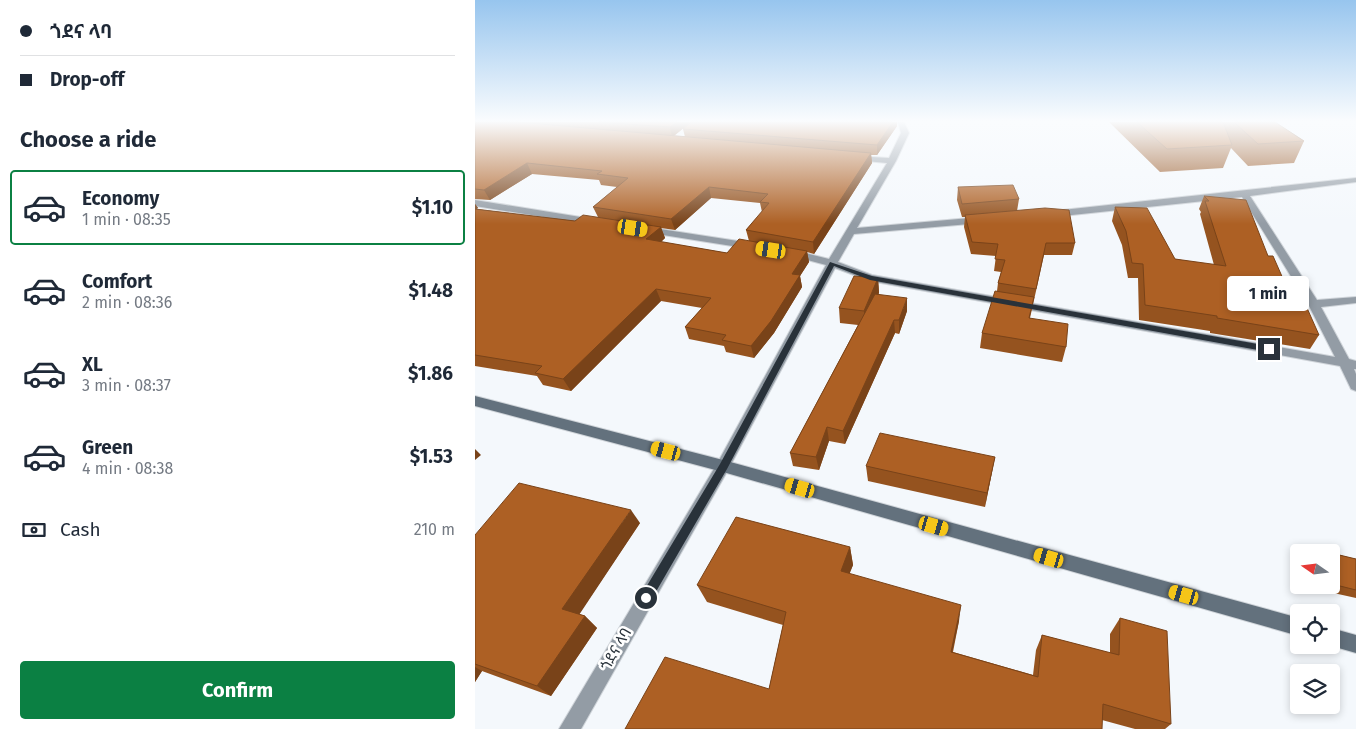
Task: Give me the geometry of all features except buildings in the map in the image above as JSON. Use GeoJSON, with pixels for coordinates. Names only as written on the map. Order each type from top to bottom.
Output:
{"type":"FeatureCollection","features":[{"type":"Feature","properties":{"kind":"street","name":"ጎደና ላባ"},"geometry":{"type":"LineString","coordinates":[[569,729],[723,466],[832,263],[894,156]]}},
{"type":"Feature","properties":{"kind":"street"},"geometry":{"type":"LineString","coordinates":[[843,157],[892,161]]}},
{"type":"Feature","properties":{"kind":"street"},"geometry":{"type":"LineString","coordinates":[[1041,215],[1245,194],[1356,180]]}},
{"type":"Feature","properties":{"kind":"street"},"geometry":{"type":"LineString","coordinates":[[1245,194],[1351,364],[1356,386]]}},
{"type":"Feature","properties":{"kind":"street"},"geometry":{"type":"LineString","coordinates":[[475,203],[603,223]]}},
{"type":"Feature","properties":{"kind":"street"},"geometry":{"type":"LineString","coordinates":[[851,231],[994,219]]}},
{"type":"Feature","properties":{"kind":"street"},"geometry":{"type":"LineString","coordinates":[[633,228],[761,248]]}},
{"type":"Feature","properties":{"kind":"street"},"geometry":{"type":"LineString","coordinates":[[781,251],[832,263],[870,278],[1351,364]]}},
{"type":"Feature","properties":{"kind":"street"},"geometry":{"type":"LineString","coordinates":[[1314,304],[1356,300]]}},
{"type":"Feature","properties":{"kind":"street"},"geometry":{"type":"LineString","coordinates":[[475,401],[723,466],[1290,625]]}},
{"type":"Feature","properties":{"kind":"street"},"geometry":{"type":"LineString","coordinates":[[1340,640],[1356,644]]}},
{"type":"Feature","properties":{"kind":"route"},"geometry":{"type":"LineString","coordinates":[[646,598],[723,466],[832,263],[870,278],[1269,349]]}}]}
